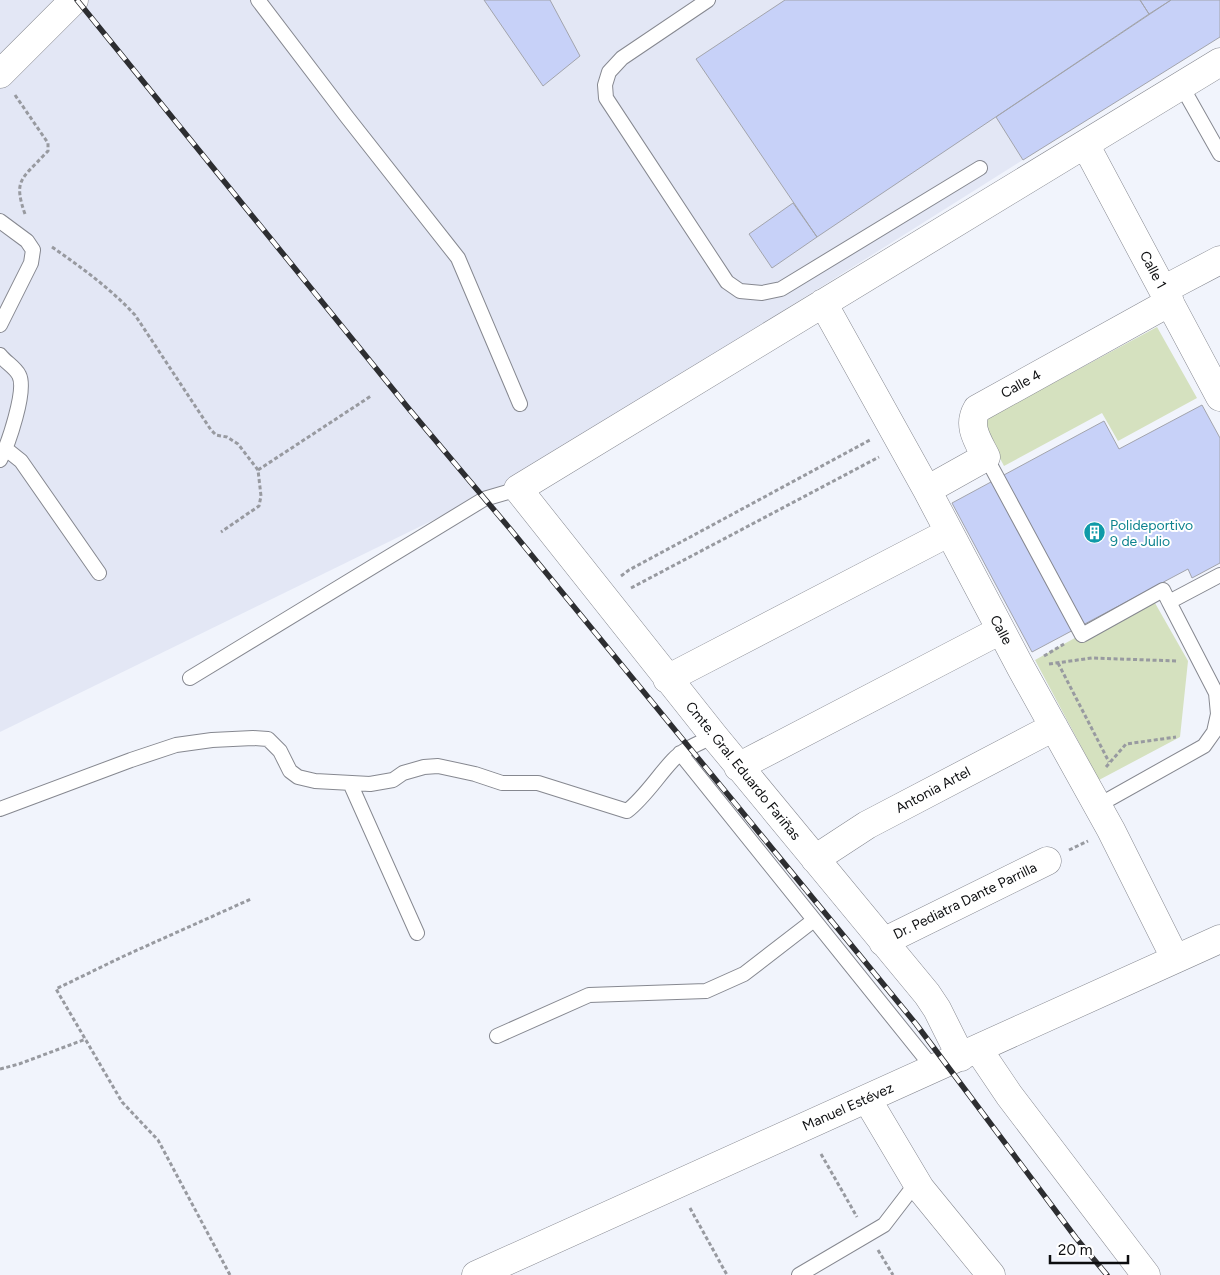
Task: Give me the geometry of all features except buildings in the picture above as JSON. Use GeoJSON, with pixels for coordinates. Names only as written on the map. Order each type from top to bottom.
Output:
{"type":"FeatureCollection","features":[{"type":"Feature","properties":{"kind":"street"},"geometry":{"type":"LineString","coordinates":[[0,74],[74,0]]}},
{"type":"Feature","properties":{"kind":"street"},"geometry":{"type":"LineString","coordinates":[[518,489],[1220,62]]}},
{"type":"Feature","properties":{"kind":"street","name":"Calle 1"},"geometry":{"type":"LineString","coordinates":[[1084,144],[1220,397]]}},
{"type":"Feature","properties":{"kind":"street","name":"Calle 4"},"geometry":{"type":"LineString","coordinates":[[986,457],[972,428],[972,416],[977,409],[1167,296],[1220,260]]}},
{"type":"Feature","properties":{"kind":"street","name":"Calle"},"geometry":{"type":"LineString","coordinates":[[823,303],[1111,830],[1175,958]]}},
{"type":"Feature","properties":{"kind":"street"},"geometry":{"type":"LineString","coordinates":[[926,490],[986,457]]}},
{"type":"Feature","properties":{"kind":"street","name":"Cmte. Gral. Eduardo Fariñas"},"geometry":{"type":"LineString","coordinates":[[518,489],[667,679],[937,1009],[969,1053],[1009,1095],[1146,1275]]}},
{"type":"Feature","properties":{"kind":"street"},"geometry":{"type":"LineString","coordinates":[[667,679],[948,533]]}},
{"type":"Feature","properties":{"kind":"street"},"geometry":{"type":"LineString","coordinates":[[738,767],[1001,630]]}},
{"type":"Feature","properties":{"kind":"street","name":"Antonia Artel"},"geometry":{"type":"LineString","coordinates":[[815,859],[867,825],[1054,727]]}},
{"type":"Feature","properties":{"kind":"street","name":"Dr. Pediatra Dante Parrilla"},"geometry":{"type":"LineString","coordinates":[[883,942],[1047,861]]}},
{"type":"Feature","properties":{"kind":"street","name":"Manuel Estévez"},"geometry":{"type":"LineString","coordinates":[[476,1275],[1220,938]]}},
{"type":"Feature","properties":{"kind":"street"},"geometry":{"type":"LineString","coordinates":[[867,1098],[917,1182],[942,1217],[991,1275]]}},
{"type":"Feature","properties":{"kind":"lane"},"geometry":{"type":"LineString","coordinates":[[258,0],[458,258],[520,404]]}},
{"type":"Feature","properties":{"kind":"lane"},"geometry":{"type":"LineString","coordinates":[[708,0],[622,58],[609,72],[605,85],[606,98],[727,282],[740,291],[762,294],[781,289],[980,168]]}},
{"type":"Feature","properties":{"kind":"lane"},"geometry":{"type":"LineString","coordinates":[[1181,85],[1220,154]]}},
{"type":"Feature","properties":{"kind":"lane"},"geometry":{"type":"LineString","coordinates":[[0,221],[27,240],[34,250],[31,263],[0,325]]}},
{"type":"Feature","properties":{"kind":"lane"},"geometry":{"type":"LineString","coordinates":[[0,355],[5,362],[19,373],[22,385],[3,455],[21,461],[99,573]]}},
{"type":"Feature","properties":{"kind":"lane"},"geometry":{"type":"LineString","coordinates":[[986,457],[1082,635],[1163,590],[1216,693],[1218,714],[1214,732],[1204,746],[1097,806]]}},
{"type":"Feature","properties":{"kind":"lane"},"geometry":{"type":"LineString","coordinates":[[190,678],[484,499],[518,489]]}},
{"type":"Feature","properties":{"kind":"lane"},"geometry":{"type":"LineString","coordinates":[[1169,602],[1220,575]]}},
{"type":"Feature","properties":{"kind":"lane"},"geometry":{"type":"LineString","coordinates":[[0,809],[176,745],[212,740],[254,738],[268,739],[280,751],[290,771],[298,777],[315,781],[370,784],[393,780],[403,773],[424,767],[438,766],[475,774],[502,783],[538,783],[627,810],[638,802],[680,753],[714,736]]}},
{"type":"Feature","properties":{"kind":"lane"},"geometry":{"type":"LineString","coordinates":[[680,753],[934,1069]]}},
{"type":"Feature","properties":{"kind":"lane"},"geometry":{"type":"LineString","coordinates":[[350,783],[418,933]]}},
{"type":"Feature","properties":{"kind":"lane"},"geometry":{"type":"LineString","coordinates":[[498,1036],[590,995],[706,991],[744,974],[814,920]]}},
{"type":"Feature","properties":{"kind":"lane"},"geometry":{"type":"LineString","coordinates":[[799,1275],[884,1225],[917,1182]]}},
{"type":"Feature","properties":{"kind":"path"},"geometry":{"type":"LineString","coordinates":[[0,74],[48,143],[48,150],[20,180],[19,197],[26,218]]}},
{"type":"Feature","properties":{"kind":"path"},"geometry":{"type":"LineString","coordinates":[[45,242],[89,272],[135,315],[211,430],[216,435],[227,437],[238,444],[258,470],[261,496],[259,506],[221,532]]}},
{"type":"Feature","properties":{"kind":"path"},"geometry":{"type":"LineString","coordinates":[[258,470],[371,396]]}},
{"type":"Feature","properties":{"kind":"path"},"geometry":{"type":"LineString","coordinates":[[603,598],[629,570],[897,437]]}},
{"type":"Feature","properties":{"kind":"path"},"geometry":{"type":"LineString","coordinates":[[603,598],[897,437]]}},
{"type":"Feature","properties":{"kind":"path"},"geometry":{"type":"LineString","coordinates":[[1021,668],[1082,635]]}},
{"type":"Feature","properties":{"kind":"path"},"geometry":{"type":"LineString","coordinates":[[1021,668],[1092,658],[1200,662]]}},
{"type":"Feature","properties":{"kind":"path"},"geometry":{"type":"LineString","coordinates":[[1058,663],[1110,763]]}},
{"type":"Feature","properties":{"kind":"path"},"geometry":{"type":"LineString","coordinates":[[1126,744],[1214,732]]}},
{"type":"Feature","properties":{"kind":"path"},"geometry":{"type":"LineString","coordinates":[[1047,861],[1111,830]]}},
{"type":"Feature","properties":{"kind":"path"},"geometry":{"type":"LineString","coordinates":[[230,1275],[158,1140],[122,1102],[56,989],[251,899]]}},
{"type":"Feature","properties":{"kind":"path"},"geometry":{"type":"LineString","coordinates":[[0,1069],[19,1064],[86,1039]]}},
{"type":"Feature","properties":{"kind":"path"},"geometry":{"type":"LineString","coordinates":[[821,1154],[840,1190],[893,1275]]}},
{"type":"Feature","properties":{"kind":"path"},"geometry":{"type":"LineString","coordinates":[[677,1184],[727,1275]]}},
{"type":"Feature","properties":{"kind":"shaded area"},"geometry":{"type":"Polygon","coordinates":[[[0,0],[1220,0],[1220,36],[511,482],[0,732],[0,0]]]}},
{"type":"Feature","properties":{"kind":"green space"},"geometry":{"type":"Polygon","coordinates":[[[1157,327],[1197,398],[1118,441],[1102,413],[1004,466],[981,422],[1157,327]]]}},
{"type":"Feature","properties":{"kind":"green space"},"geometry":{"type":"Polygon","coordinates":[[[1151,596],[1188,661],[1180,737],[1099,780],[1035,660],[1151,596]]]}},
{"type":"Feature","properties":{"kind":"railway"},"geometry":{"type":"LineString","coordinates":[[77,0],[409,409],[511,530],[916,1024],[1076,1238],[1107,1275]]}},
{"type":"Feature","properties":{"kind":"place","name":"Polideportivo 9 de Julio"},"geometry":{"type":"Point","coordinates":[1094,533]}}]}
